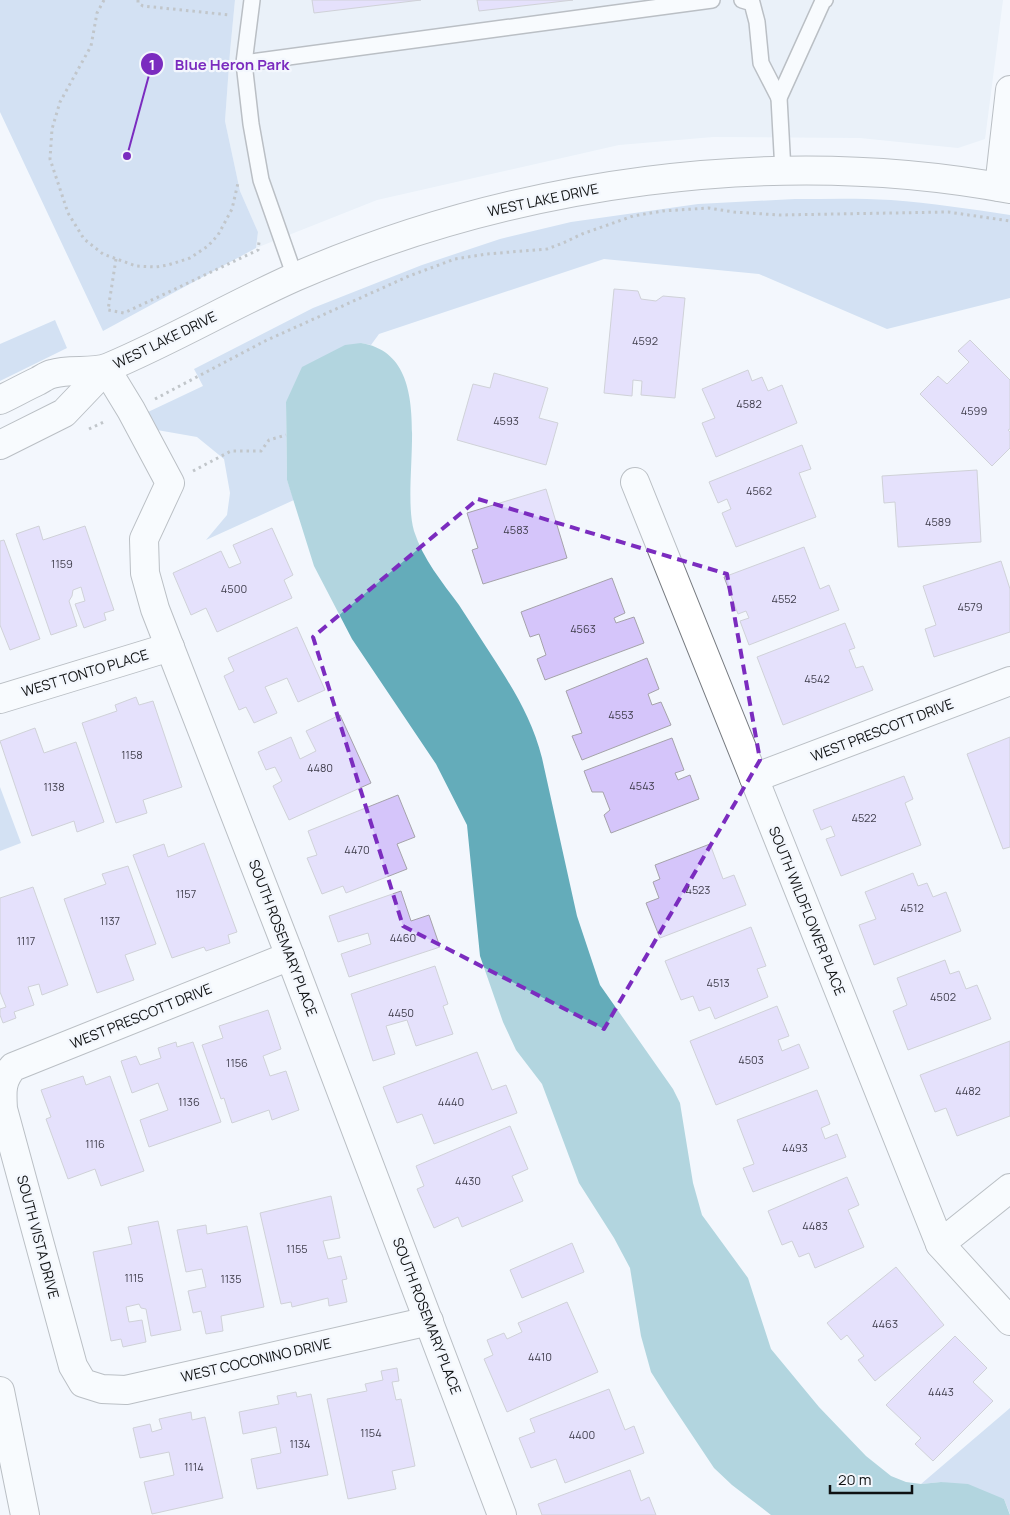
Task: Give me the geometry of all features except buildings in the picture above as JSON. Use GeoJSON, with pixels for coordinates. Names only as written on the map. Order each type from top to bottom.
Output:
{"type":"FeatureCollection","features":[{"type":"Feature","properties":{"kind":"street"},"geometry":{"type":"LineString","coordinates":[[1005,188],[1010,90]]}},
{"type":"Feature","properties":{"kind":"street","name":"WEST LAKE DRIVE"},"geometry":{"type":"LineString","coordinates":[[0,445],[64,413],[106,369],[295,277],[383,243],[447,223],[512,206],[602,187],[733,172],[880,173],[930,177],[1005,188]]}},
{"type":"Feature","properties":{"kind":"street","name":"WEST LAKE DRIVE"},"geometry":{"type":"LineString","coordinates":[[0,400],[52,374],[106,369]]}},
{"type":"Feature","properties":{"kind":"street"},"geometry":{"type":"LineString","coordinates":[[106,369],[131,410],[170,482]]}},
{"type":"Feature","properties":{"kind":"street","name":"SOUTH ROSEMARY PLACE"},"geometry":{"type":"LineString","coordinates":[[170,482],[144,539],[145,573],[155,609],[290,956],[502,1515]]}},
{"type":"Feature","properties":{"kind":"street","name":"SOUTH WILDFLOWER PLACE"},"geometry":{"type":"LineString","coordinates":[[635,482],[940,1244],[1010,1321]]}},
{"type":"Feature","properties":{"kind":"street","name":"WEST TONTO PLACE"},"geometry":{"type":"LineString","coordinates":[[0,699],[170,647]]}},
{"type":"Feature","properties":{"kind":"street","name":"WEST PRESCOTT DRIVE"},"geometry":{"type":"LineString","coordinates":[[754,778],[1010,681]]}},
{"type":"Feature","properties":{"kind":"street","name":"WEST PRESCOTT DRIVE"},"geometry":{"type":"LineString","coordinates":[[2,1087],[7,1074],[13,1067],[290,956]]}},
{"type":"Feature","properties":{"kind":"street","name":"SOUTH VISTA DRIVE"},"geometry":{"type":"LineString","coordinates":[[2,1087],[3,1109],[73,1366],[83,1383]]}},
{"type":"Feature","properties":{"kind":"street"},"geometry":{"type":"LineString","coordinates":[[940,1244],[1010,1188]]}},
{"type":"Feature","properties":{"kind":"street","name":"WEST COCONINO DRIVE"},"geometry":{"type":"LineString","coordinates":[[83,1383],[102,1389],[126,1390],[429,1321]]}},
{"type":"Feature","properties":{"kind":"street"},"geometry":{"type":"LineString","coordinates":[[0,1391],[25,1515]]}},
{"type":"Feature","properties":{"kind":"lane"},"geometry":{"type":"LineString","coordinates":[[252,0],[244,63],[251,124],[262,180],[295,277]]}},
{"type":"Feature","properties":{"kind":"lane"},"geometry":{"type":"LineString","coordinates":[[244,63],[712,0]]}},
{"type":"Feature","properties":{"kind":"lane"},"geometry":{"type":"LineString","coordinates":[[742,0],[752,3],[757,22],[761,63],[779,98],[783,171]]}},
{"type":"Feature","properties":{"kind":"lane"},"geometry":{"type":"LineString","coordinates":[[779,98],[822,1],[825,0]]}},
{"type":"Feature","properties":{"kind":"path"},"geometry":{"type":"LineString","coordinates":[[104,0],[97,13],[90,46],[60,102],[52,130],[50,159],[68,212],[84,239],[103,254],[136,266],[156,268],[190,258],[208,246],[218,235],[232,209],[240,177],[242,185]]}},
{"type":"Feature","properties":{"kind":"path"},"geometry":{"type":"LineString","coordinates":[[138,0],[138,3],[143,6],[231,15],[230,24]]}},
{"type":"Feature","properties":{"kind":"path"},"geometry":{"type":"LineString","coordinates":[[85,431],[149,403],[265,341],[409,276],[455,259],[487,254],[547,249],[633,216],[663,211],[708,208],[779,215],[948,212],[1010,220]]}},
{"type":"Feature","properties":{"kind":"path"},"geometry":{"type":"LineString","coordinates":[[116,259],[108,310],[124,313],[258,250],[260,236]]}},
{"type":"Feature","properties":{"kind":"path"},"geometry":{"type":"LineString","coordinates":[[170,482],[231,451],[261,451],[269,440],[286,436]]}},
{"type":"Feature","properties":{"kind":"highlighted area"},"geometry":{"type":"Polygon","coordinates":[[[478,499],[727,574],[760,760],[604,1029],[403,926],[313,637],[478,499]]]}},
{"type":"Feature","properties":{"kind":"shaded area"},"geometry":{"type":"Polygon","coordinates":[[[0,0],[235,0],[225,121],[240,191],[258,232],[256,248],[103,331],[0,112],[0,0]]]}},
{"type":"Feature","properties":{"kind":"shaded area"},"geometry":{"type":"Polygon","coordinates":[[[235,0],[1003,0],[985,139],[958,148],[860,138],[713,137],[619,145],[377,200],[256,248],[258,232],[240,191],[225,121],[235,0]]]}},
{"type":"Feature","properties":{"kind":"shaded area"},"geometry":{"type":"Polygon","coordinates":[[[795,199],[891,200],[936,204],[1010,215],[1010,298],[887,329],[759,274],[604,259],[379,334],[371,345],[361,343],[286,402],[287,480],[294,500],[206,540],[227,515],[230,493],[224,459],[197,437],[157,430],[148,412],[203,386],[194,369],[313,308],[422,265],[500,239],[571,222],[698,204],[795,199]]]}},
{"type":"Feature","properties":{"kind":"shaded area"},"geometry":{"type":"Polygon","coordinates":[[[55,320],[67,348],[0,381],[0,344],[55,320]]]}},
{"type":"Feature","properties":{"kind":"shaded area"},"geometry":{"type":"Polygon","coordinates":[[[361,343],[386,353],[401,370],[409,394],[412,422],[411,508],[414,531],[422,551],[433,570],[459,605],[508,681],[528,718],[542,758],[577,916],[600,985],[673,1089],[680,1103],[693,1183],[702,1215],[748,1278],[771,1349],[819,1407],[866,1456],[891,1476],[906,1482],[921,1484],[941,1482],[968,1484],[1004,1499],[1010,1515],[771,1515],[732,1485],[714,1468],[651,1372],[641,1336],[630,1268],[614,1238],[579,1183],[542,1084],[516,1050],[503,1022],[480,956],[467,825],[436,764],[352,639],[314,566],[287,480],[286,402],[302,367],[345,345],[361,343]]]}},
{"type":"Feature","properties":{"kind":"shaded area"},"geometry":{"type":"Polygon","coordinates":[[[0,787],[21,843],[0,851],[0,787]]]}},
{"type":"Feature","properties":{"kind":"shaded area"},"geometry":{"type":"Polygon","coordinates":[[[1010,1408],[1010,1514],[1004,1499],[941,1482],[921,1484],[1010,1408]]]}},
{"type":"Feature","properties":{"kind":"place","name":"Blue Heron Park"},"geometry":{"type":"Point","coordinates":[127,156]}}]}
